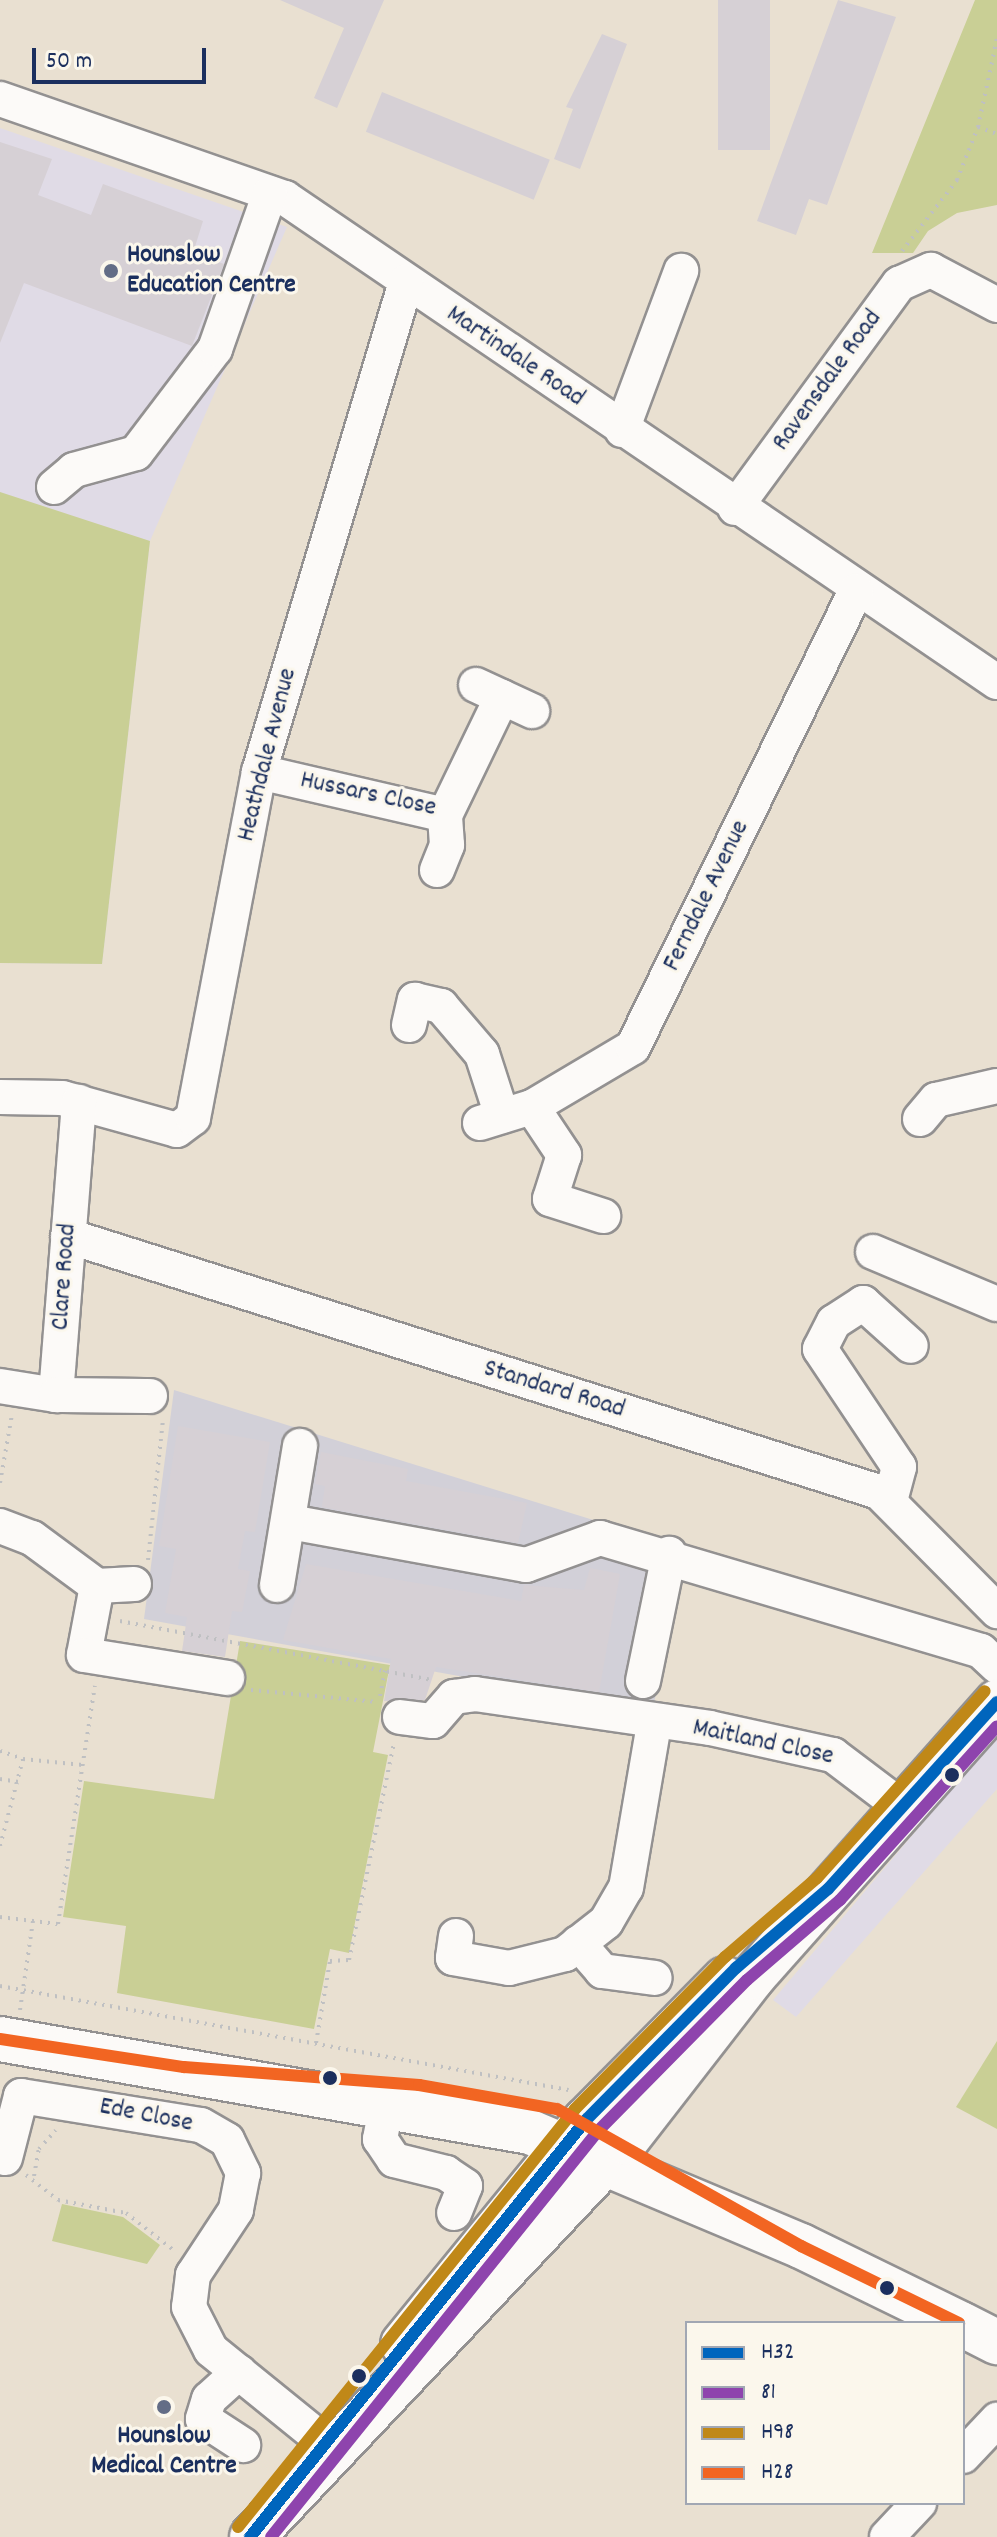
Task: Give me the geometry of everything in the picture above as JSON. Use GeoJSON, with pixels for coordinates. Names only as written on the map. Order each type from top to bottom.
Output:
{"type":"FeatureCollection","features":[{"type":"Feature","properties":{"kind":"main road"},"geometry":{"type":"LineString","coordinates":[[329,2446],[376,2379],[593,2135],[753,1977],[997,1702]]}},
{"type":"Feature","properties":{"kind":"main road"},"geometry":{"type":"LineString","coordinates":[[251,2537],[736,1968],[828,1889]]}},
{"type":"Feature","properties":{"kind":"main road"},"geometry":{"type":"LineString","coordinates":[[8,2040],[593,2135]]}},
{"type":"Feature","properties":{"kind":"main road"},"geometry":{"type":"LineString","coordinates":[[184,2067],[419,2085],[593,2135],[801,2246],[955,2321]]}},
{"type":"Feature","properties":{"kind":"main road"},"geometry":{"type":"LineString","coordinates":[[965,2326],[997,2342]]}},
{"type":"Feature","properties":{"kind":"street","name":"Martindale Road"},"geometry":{"type":"LineString","coordinates":[[0,99],[270,193],[406,282],[856,591],[997,682]]}},
{"type":"Feature","properties":{"kind":"street"},"geometry":{"type":"LineString","coordinates":[[54,487],[74,470],[136,453],[215,349],[270,193]]}},
{"type":"Feature","properties":{"kind":"street"},"geometry":{"type":"LineString","coordinates":[[622,430],[681,271]]}},
{"type":"Feature","properties":{"kind":"street"},"geometry":{"type":"LineString","coordinates":[[923,272],[997,305]]}},
{"type":"Feature","properties":{"kind":"street","name":"Ravensdale Road"},"geometry":{"type":"LineString","coordinates":[[735,508],[923,272]]}},
{"type":"Feature","properties":{"kind":"street","name":"Heathdale Avenue"},"geometry":{"type":"LineString","coordinates":[[79,1102],[177,1130],[193,1118],[259,772],[406,282]]}},
{"type":"Feature","properties":{"kind":"street","name":"Ferndale Avenue"},"geometry":{"type":"LineString","coordinates":[[505,1115],[633,1047],[856,591]]}},
{"type":"Feature","properties":{"kind":"street","name":"Hussars Close"},"geometry":{"type":"LineString","coordinates":[[259,772],[445,815],[489,691],[532,711]]}},
{"type":"Feature","properties":{"kind":"street"},"geometry":{"type":"LineString","coordinates":[[437,870],[447,845],[445,815]]}},
{"type":"Feature","properties":{"kind":"street"},"geometry":{"type":"LineString","coordinates":[[409,1025],[415,1000],[441,1006],[482,1054],[505,1115],[564,1155],[550,1199],[603,1216]]}},
{"type":"Feature","properties":{"kind":"street"},"geometry":{"type":"LineString","coordinates":[[920,1119],[936,1100],[997,1086]]}},
{"type":"Feature","properties":{"kind":"street"},"geometry":{"type":"LineString","coordinates":[[0,1097],[79,1102]]}},
{"type":"Feature","properties":{"kind":"street","name":"Clare Road"},"geometry":{"type":"LineString","coordinates":[[56,1395],[79,1102]]}},
{"type":"Feature","properties":{"kind":"street","name":"Standard Road"},"geometry":{"type":"LineString","coordinates":[[68,1236],[891,1497],[997,1611]]}},
{"type":"Feature","properties":{"kind":"street"},"geometry":{"type":"LineString","coordinates":[[873,1252],[997,1304]]}},
{"type":"Feature","properties":{"kind":"street"},"geometry":{"type":"LineString","coordinates":[[891,1497],[899,1467],[820,1349],[834,1322],[863,1303],[911,1346]]}},
{"type":"Feature","properties":{"kind":"street"},"geometry":{"type":"LineString","coordinates":[[8,1387],[56,1395],[150,1396]]}},
{"type":"Feature","properties":{"kind":"street"},"geometry":{"type":"LineString","coordinates":[[277,1585],[290,1522],[300,1446]]}},
{"type":"Feature","properties":{"kind":"street"},"geometry":{"type":"LineString","coordinates":[[290,1522],[526,1565],[600,1538],[669,1554],[981,1651],[997,1666]]}},
{"type":"Feature","properties":{"kind":"street"},"geometry":{"type":"LineString","coordinates":[[0,1526],[32,1538],[95,1600],[92,1656],[227,1678]]}},
{"type":"Feature","properties":{"kind":"street"},"geometry":{"type":"LineString","coordinates":[[643,1681],[669,1554]]}},
{"type":"Feature","properties":{"kind":"street"},"geometry":{"type":"LineString","coordinates":[[95,1600],[134,1584]]}},
{"type":"Feature","properties":{"kind":"street","name":"Maitland Close"},"geometry":{"type":"LineString","coordinates":[[454,1697],[475,1694],[833,1755],[903,1808]]}},
{"type":"Feature","properties":{"kind":"street"},"geometry":{"type":"LineString","coordinates":[[390,1710],[433,1721],[454,1697]]}},
{"type":"Feature","properties":{"kind":"street","name":"Maitland Close"},"geometry":{"type":"LineString","coordinates":[[456,1936],[453,1958],[509,1968],[578,1943],[606,1922],[626,1888],[654,1724]]}},
{"type":"Feature","properties":{"kind":"street"},"geometry":{"type":"LineString","coordinates":[[578,1943],[602,1971],[655,1978]]}},
{"type":"Feature","properties":{"kind":"street","name":"Ede Close"},"geometry":{"type":"LineString","coordinates":[[12,2166],[21,2096],[201,2125],[227,2140],[243,2173],[236,2210],[193,2275],[189,2307],[211,2350],[329,2446]]}},
{"type":"Feature","properties":{"kind":"street"},"geometry":{"type":"LineString","coordinates":[[387,2103],[380,2139],[394,2160],[446,2173],[465,2186],[454,2213]]}},
{"type":"Feature","properties":{"kind":"street"},"geometry":{"type":"LineString","coordinates":[[239,2372],[209,2399],[203,2419],[243,2445]]}},
{"type":"Feature","properties":{"kind":"street"},"geometry":{"type":"LineString","coordinates":[[965,2454],[997,2420]]}},
{"type":"Feature","properties":{"kind":"street"},"geometry":{"type":"LineString","coordinates":[[887,2537],[917,2505]]}},
{"type":"Feature","properties":{"kind":"path"},"geometry":{"type":"LineString","coordinates":[[923,272],[901,254],[906,242],[957,180],[978,127],[997,38]]}},
{"type":"Feature","properties":{"kind":"path"},"geometry":{"type":"LineString","coordinates":[[978,127],[997,134]]}},
{"type":"Feature","properties":{"kind":"path"},"geometry":{"type":"LineString","coordinates":[[0,1483],[8,1387]]}},
{"type":"Feature","properties":{"kind":"path"},"geometry":{"type":"LineString","coordinates":[[134,1584],[152,1553],[167,1427],[150,1396]]}},
{"type":"Feature","properties":{"kind":"path"},"geometry":{"type":"LineString","coordinates":[[95,1600],[129,1623],[386,1669],[433,1681],[454,1697]]}},
{"type":"Feature","properties":{"kind":"path"},"geometry":{"type":"LineString","coordinates":[[0,1917],[58,1924],[83,1765],[92,1656],[129,1623]]}},
{"type":"Feature","properties":{"kind":"path"},"geometry":{"type":"LineString","coordinates":[[316,2043],[330,1961],[349,1960],[390,1710],[386,1669]]}},
{"type":"Feature","properties":{"kind":"path"},"geometry":{"type":"LineString","coordinates":[[227,1678],[246,1690],[390,1710]]}},
{"type":"Feature","properties":{"kind":"path"},"geometry":{"type":"LineString","coordinates":[[0,1751],[23,1759],[83,1765]]}},
{"type":"Feature","properties":{"kind":"path"},"geometry":{"type":"LineString","coordinates":[[0,1846],[23,1759]]}},
{"type":"Feature","properties":{"kind":"path"},"geometry":{"type":"LineString","coordinates":[[0,1779],[19,1782]]}},
{"type":"Feature","properties":{"kind":"path"},"geometry":{"type":"LineString","coordinates":[[8,2040],[23,1989],[33,1921]]}},
{"type":"Feature","properties":{"kind":"path"},"geometry":{"type":"LineString","coordinates":[[0,1986],[316,2043],[593,2135]]}},
{"type":"Feature","properties":{"kind":"path"},"geometry":{"type":"LineString","coordinates":[[12,2166],[34,2176],[58,2200],[126,2213],[181,2256]]}},
{"type":"Feature","properties":{"kind":"shaded area"},"geometry":{"type":"Polygon","coordinates":[[[0,128],[287,227],[150,541],[102,964],[0,963],[0,128]]]}},
{"type":"Feature","properties":{"kind":"shaded area"},"geometry":{"type":"Polygon","coordinates":[[[174,1390],[690,1550],[652,1711],[144,1619],[174,1390]]]}},
{"type":"Feature","properties":{"kind":"shaded area"},"geometry":{"type":"Polygon","coordinates":[[[997,1735],[997,1789],[796,2017],[773,2000],[997,1735]]]}},
{"type":"Feature","properties":{"kind":"green space"},"geometry":{"type":"Polygon","coordinates":[[[975,0],[997,0],[997,205],[957,213],[928,231],[913,253],[872,253],[975,0]]]}},
{"type":"Feature","properties":{"kind":"green space"},"geometry":{"type":"Polygon","coordinates":[[[0,492],[150,541],[102,964],[0,963],[0,492]]]}},
{"type":"Feature","properties":{"kind":"green space"},"geometry":{"type":"Polygon","coordinates":[[[240,1641],[390,1665],[373,1752],[388,1755],[349,1953],[330,1949],[314,2029],[117,1993],[126,1926],[63,1917],[84,1781],[214,1799],[240,1641]]]}},
{"type":"Feature","properties":{"kind":"green space"},"geometry":{"type":"Polygon","coordinates":[[[997,2041],[997,2129],[956,2107],[997,2041]]]}},
{"type":"Feature","properties":{"kind":"green space"},"geometry":{"type":"Polygon","coordinates":[[[62,2204],[123,2217],[160,2245],[147,2264],[52,2241],[62,2204]]]}},
{"type":"Feature","properties":{"kind":"building"},"geometry":{"type":"Polygon","coordinates":[[[280,0],[384,0],[337,108],[314,98],[344,28],[280,0]]]}},
{"type":"Feature","properties":{"kind":"building"},"geometry":{"type":"Polygon","coordinates":[[[718,0],[770,0],[770,150],[718,150],[718,0]]]}},
{"type":"Feature","properties":{"kind":"building"},"geometry":{"type":"Polygon","coordinates":[[[838,0],[896,17],[827,205],[809,199],[796,235],[757,221],[838,0]]]}},
{"type":"Feature","properties":{"kind":"building"},"geometry":{"type":"Polygon","coordinates":[[[602,34],[627,44],[580,169],[554,159],[573,109],[566,107],[602,34]]]}},
{"type":"Feature","properties":{"kind":"building"},"geometry":{"type":"Polygon","coordinates":[[[382,92],[550,160],[534,200],[366,132],[382,92]]]}},
{"type":"Feature","properties":{"kind":"building"},"geometry":{"type":"Polygon","coordinates":[[[0,142],[52,159],[38,195],[91,215],[103,184],[203,221],[193,253],[224,264],[192,346],[24,283],[0,343],[0,142]]]}},
{"type":"Feature","properties":{"kind":"building"},"geometry":{"type":"Polygon","coordinates":[[[178,1426],[270,1442],[255,1532],[245,1531],[238,1569],[250,1571],[242,1612],[232,1611],[225,1657],[182,1651],[187,1617],[165,1613],[176,1549],[159,1546],[178,1426]]]}},
{"type":"Feature","properties":{"kind":"building"},"geometry":{"type":"Polygon","coordinates":[[[321,1452],[408,1469],[406,1481],[527,1503],[518,1543],[322,1507],[325,1486],[315,1484],[321,1452]]]}},
{"type":"Feature","properties":{"kind":"building"},"geometry":{"type":"Polygon","coordinates":[[[306,1564],[521,1601],[524,1585],[584,1590],[590,1568],[620,1574],[599,1692],[436,1667],[425,1700],[384,1701],[391,1659],[283,1640],[306,1564]]]}},
{"type":"Feature","properties":{"kind":"transit line","name":"H98"},"geometry":{"type":"LineString","coordinates":[[238,2527],[575,2109],[725,1957],[817,1878],[985,1691]]}},
{"type":"Feature","properties":{"kind":"transit line","name":"H32"},"geometry":{"type":"LineString","coordinates":[[250,2537],[586,2120],[736,1968],[828,1889],[997,1702]]}},
{"type":"Feature","properties":{"kind":"transit line","name":"81"},"geometry":{"type":"LineString","coordinates":[[271,2537],[598,2131],[747,1980],[840,1900],[997,1726]]}},
{"type":"Feature","properties":{"kind":"transit line","name":"H28"},"geometry":{"type":"LineString","coordinates":[[0,2039],[184,2067],[419,2085],[557,2109],[801,2246],[955,2321]]}},
{"type":"Feature","properties":{"kind":"place","name":"Hounslow Education Centre"},"geometry":{"type":"Point","coordinates":[111,271]}},
{"type":"Feature","properties":{"kind":"place","name":"Hounslow Medical Centre"},"geometry":{"type":"Point","coordinates":[164,2407]}}]}
